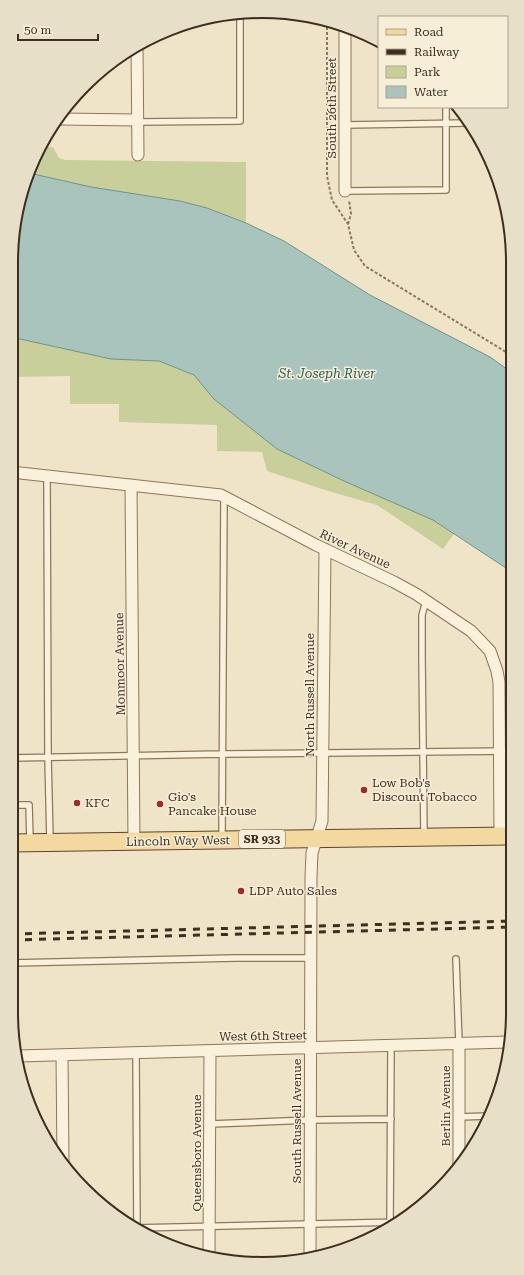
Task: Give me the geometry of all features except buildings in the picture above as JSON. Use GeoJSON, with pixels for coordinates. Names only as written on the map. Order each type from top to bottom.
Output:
{"type":"FeatureCollection","features":[{"type":"Feature","properties":{"kind":"main road","name":"Lincoln Way West"},"geometry":{"type":"LineString","coordinates":[[18,843],[506,836]]}},
{"type":"Feature","properties":{"kind":"street","name":"South 26th Street"},"geometry":{"type":"LineString","coordinates":[[345,33],[346,191]]}},
{"type":"Feature","properties":{"kind":"street"},"geometry":{"type":"LineString","coordinates":[[137,53],[138,155]]}},
{"type":"Feature","properties":{"kind":"street"},"geometry":{"type":"LineString","coordinates":[[63,120],[138,121]]}},
{"type":"Feature","properties":{"kind":"street","name":"River Avenue"},"geometry":{"type":"LineString","coordinates":[[18,473],[186,491],[224,497],[325,549],[394,582],[471,631],[490,651],[499,682],[499,751],[506,836]]}},
{"type":"Feature","properties":{"kind":"street","name":"Monmoor Avenue"},"geometry":{"type":"LineString","coordinates":[[131,486],[134,842]]}},
{"type":"Feature","properties":{"kind":"street","name":"North Russell Avenue"},"geometry":{"type":"LineString","coordinates":[[316,839],[322,822],[325,549]]}},
{"type":"Feature","properties":{"kind":"street","name":"South Russell Avenue"},"geometry":{"type":"LineString","coordinates":[[310,1252],[310,958],[312,852],[316,839]]}},
{"type":"Feature","properties":{"kind":"street","name":"West 6th Street"},"geometry":{"type":"LineString","coordinates":[[22,1056],[210,1050],[310,1049],[504,1042]]}},
{"type":"Feature","properties":{"kind":"street","name":"Berlin Avenue"},"geometry":{"type":"LineString","coordinates":[[459,1044],[459,1158]]}},
{"type":"Feature","properties":{"kind":"street","name":"Queensboro Avenue"},"geometry":{"type":"LineString","coordinates":[[209,1251],[210,1050]]}},
{"type":"Feature","properties":{"kind":"street"},"geometry":{"type":"LineString","coordinates":[[62,1055],[63,1155]]}},
{"type":"Feature","properties":{"kind":"lane"},"geometry":{"type":"LineString","coordinates":[[138,121],[240,121],[240,19]]}},
{"type":"Feature","properties":{"kind":"lane"},"geometry":{"type":"LineString","coordinates":[[346,191],[446,190],[446,108]]}},
{"type":"Feature","properties":{"kind":"lane"},"geometry":{"type":"LineString","coordinates":[[345,125],[463,123]]}},
{"type":"Feature","properties":{"kind":"lane"},"geometry":{"type":"LineString","coordinates":[[47,476],[48,757],[50,843]]}},
{"type":"Feature","properties":{"kind":"lane"},"geometry":{"type":"LineString","coordinates":[[222,840],[224,497]]}},
{"type":"Feature","properties":{"kind":"lane"},"geometry":{"type":"LineString","coordinates":[[424,837],[422,614],[426,601]]}},
{"type":"Feature","properties":{"kind":"lane"},"geometry":{"type":"LineString","coordinates":[[18,758],[506,751]]}},
{"type":"Feature","properties":{"kind":"lane"},"geometry":{"type":"LineString","coordinates":[[18,805],[29,805],[30,843]]}},
{"type":"Feature","properties":{"kind":"lane"},"geometry":{"type":"LineString","coordinates":[[18,963],[236,958],[310,958]]}},
{"type":"Feature","properties":{"kind":"lane"},"geometry":{"type":"LineString","coordinates":[[456,959],[459,1044]]}},
{"type":"Feature","properties":{"kind":"lane"},"geometry":{"type":"LineString","coordinates":[[390,1221],[391,1046]]}},
{"type":"Feature","properties":{"kind":"lane"},"geometry":{"type":"LineString","coordinates":[[136,1053],[136,1222]]}},
{"type":"Feature","properties":{"kind":"lane"},"geometry":{"type":"LineString","coordinates":[[459,1117],[483,1116]]}},
{"type":"Feature","properties":{"kind":"lane"},"geometry":{"type":"LineString","coordinates":[[210,1124],[310,1120],[391,1119]]}},
{"type":"Feature","properties":{"kind":"lane"},"geometry":{"type":"LineString","coordinates":[[148,1229],[384,1224]]}},
{"type":"Feature","properties":{"kind":"path"},"geometry":{"type":"LineString","coordinates":[[327,27],[327,176],[332,200],[348,224],[354,250],[365,266],[506,352]]}},
{"type":"Feature","properties":{"kind":"path"},"geometry":{"type":"LineString","coordinates":[[346,191],[350,202],[351,214],[348,224]]}},
{"type":"Feature","properties":{"kind":"green space"},"geometry":{"type":"Polygon","coordinates":[[[47,147],[53,147],[59,158],[65,160],[246,162],[246,223],[207,208],[180,201],[91,187],[35,174],[47,147]]]}},
{"type":"Feature","properties":{"kind":"green space"},"geometry":{"type":"Polygon","coordinates":[[[18,339],[111,359],[159,361],[194,375],[214,399],[277,449],[344,481],[433,520],[454,534],[443,549],[377,505],[267,471],[262,452],[217,451],[217,425],[119,422],[119,404],[70,404],[70,376],[18,377],[18,339]]]}},
{"type":"Feature","properties":{"kind":"water","name":"St. Joseph River"},"geometry":{"type":"Polygon","coordinates":[[[35,174],[91,187],[180,201],[207,208],[246,223],[284,241],[370,295],[490,357],[506,368],[506,568],[433,520],[344,481],[277,449],[214,399],[194,375],[159,361],[111,359],[18,339],[18,262],[20,230],[26,199],[35,174]]]}},
{"type":"Feature","properties":{"kind":"railway"},"geometry":{"type":"LineString","coordinates":[[18,934],[506,921]]}},
{"type":"Feature","properties":{"kind":"railway"},"geometry":{"type":"LineString","coordinates":[[18,940],[506,927]]}},
{"type":"Feature","properties":{"kind":"place","name":"Low Bob's Discount Tobacco"},"geometry":{"type":"Point","coordinates":[364,790]}},
{"type":"Feature","properties":{"kind":"place","name":"KFC"},"geometry":{"type":"Point","coordinates":[77,803]}},
{"type":"Feature","properties":{"kind":"place","name":"Gio's Pancake House"},"geometry":{"type":"Point","coordinates":[160,804]}},
{"type":"Feature","properties":{"kind":"place","name":"LDP Auto Sales"},"geometry":{"type":"Point","coordinates":[241,891]}}]}
